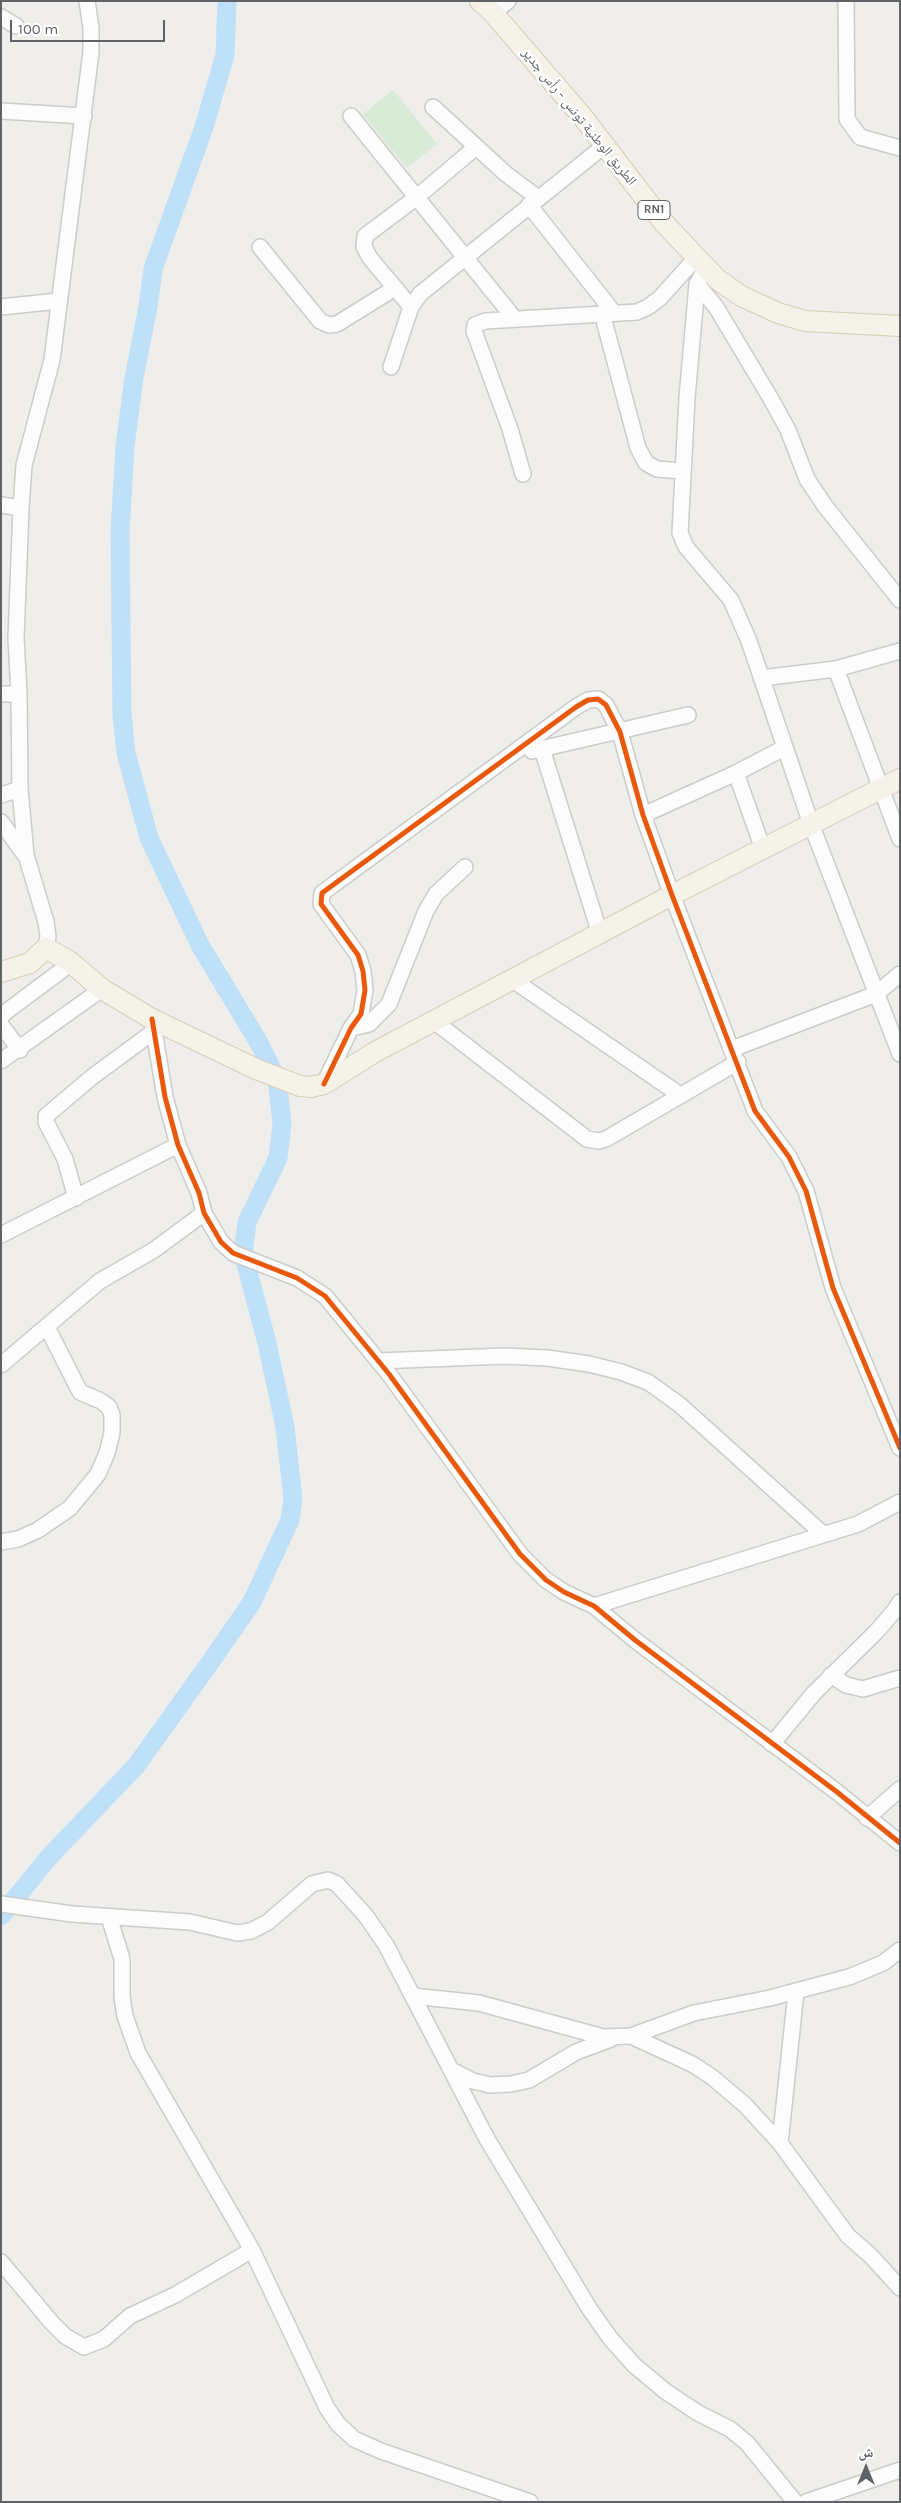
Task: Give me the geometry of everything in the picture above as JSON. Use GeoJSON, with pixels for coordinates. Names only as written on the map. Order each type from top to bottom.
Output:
{"type":"FeatureCollection","features":[{"type":"Feature","properties":{"kind":"main road","name":"الطريق الوطنية تونس - رأس جدير"},"geometry":{"type":"LineString","coordinates":[[498,4],[699,271],[741,296],[778,313],[805,321],[895,324]]}},
{"type":"Feature","properties":{"kind":"main road"},"geometry":{"type":"LineString","coordinates":[[1,972],[30,963],[46,948],[69,961],[102,989],[152,1026],[300,1086],[324,1084],[375,1052],[672,895],[900,779]]}},
{"type":"Feature","properties":{"kind":"street"},"geometry":{"type":"LineString","coordinates":[[46,948],[48,936],[46,922],[26,855],[20,789],[19,694],[8,638],[24,466],[52,360],[58,301],[84,116],[91,52],[91,28],[87,1]]}},
{"type":"Feature","properties":{"kind":"street"},"geometry":{"type":"LineString","coordinates":[[846,1],[847,119],[852,129],[860,137],[900,148]]}},
{"type":"Feature","properties":{"kind":"street"},"geometry":{"type":"LineString","coordinates":[[1,16],[16,26]]}},
{"type":"Feature","properties":{"kind":"street"},"geometry":{"type":"LineString","coordinates":[[433,107],[534,201],[608,313],[642,456],[650,467],[682,471]]}},
{"type":"Feature","properties":{"kind":"street"},"geometry":{"type":"LineString","coordinates":[[1,111],[84,116]]}},
{"type":"Feature","properties":{"kind":"street"},"geometry":{"type":"LineString","coordinates":[[351,116],[514,318]]}},
{"type":"Feature","properties":{"kind":"street"},"geometry":{"type":"LineString","coordinates":[[391,367],[411,307],[420,294],[604,146]]}},
{"type":"Feature","properties":{"kind":"street"},"geometry":{"type":"LineString","coordinates":[[411,307],[370,258],[364,247],[365,236],[417,197],[476,147]]}},
{"type":"Feature","properties":{"kind":"street"},"geometry":{"type":"LineString","coordinates":[[260,247],[320,321],[329,325],[337,324],[395,288]]}},
{"type":"Feature","properties":{"kind":"street"},"geometry":{"type":"LineString","coordinates":[[523,474],[510,429],[474,331],[478,322],[514,318],[637,312],[648,308],[699,271]]}},
{"type":"Feature","properties":{"kind":"street"},"geometry":{"type":"LineString","coordinates":[[699,271],[682,471],[679,522],[682,540],[731,600],[749,641],[811,824],[900,1054]]}},
{"type":"Feature","properties":{"kind":"street"},"geometry":{"type":"LineString","coordinates":[[699,271],[716,307],[788,430],[807,479],[825,506],[900,600]]}},
{"type":"Feature","properties":{"kind":"street"},"geometry":{"type":"LineString","coordinates":[[1,307],[58,301]]}},
{"type":"Feature","properties":{"kind":"street"},"geometry":{"type":"LineString","coordinates":[[1,505],[21,508]]}},
{"type":"Feature","properties":{"kind":"street"},"geometry":{"type":"LineString","coordinates":[[761,678],[836,669],[900,651]]}},
{"type":"Feature","properties":{"kind":"street"},"geometry":{"type":"LineString","coordinates":[[836,669],[900,839]]}},
{"type":"Feature","properties":{"kind":"street"},"geometry":{"type":"LineString","coordinates":[[1,694],[19,694]]}},
{"type":"Feature","properties":{"kind":"street"},"geometry":{"type":"LineString","coordinates":[[324,1084],[351,1028],[361,1014],[366,990],[358,955],[321,904],[322,893],[588,700],[598,698],[606,705],[620,732],[644,816],[672,895],[756,1111],[789,1157],[806,1191],[834,1288],[900,1448]]}},
{"type":"Feature","properties":{"kind":"street"},"geometry":{"type":"LineString","coordinates":[[513,754],[620,732],[688,715]]}},
{"type":"Feature","properties":{"kind":"street"},"geometry":{"type":"LineString","coordinates":[[644,816],[736,773],[784,748]]}},
{"type":"Feature","properties":{"kind":"street"},"geometry":{"type":"LineString","coordinates":[[542,749],[600,934]]}},
{"type":"Feature","properties":{"kind":"street"},"geometry":{"type":"LineString","coordinates":[[736,773],[763,849]]}},
{"type":"Feature","properties":{"kind":"street"},"geometry":{"type":"LineString","coordinates":[[1,795],[20,789]]}},
{"type":"Feature","properties":{"kind":"street"},"geometry":{"type":"LineString","coordinates":[[1,822],[26,855]]}},
{"type":"Feature","properties":{"kind":"street"},"geometry":{"type":"LineString","coordinates":[[351,1028],[369,1024],[389,1004],[426,911],[436,894],[465,867]]}},
{"type":"Feature","properties":{"kind":"street"},"geometry":{"type":"LineString","coordinates":[[1,1018],[3,1014],[62,970],[69,961]]}},
{"type":"Feature","properties":{"kind":"street"},"geometry":{"type":"LineString","coordinates":[[434,1021],[587,1139],[606,1139],[680,1095],[735,1056],[876,994],[900,974]]}},
{"type":"Feature","properties":{"kind":"street"},"geometry":{"type":"LineString","coordinates":[[513,980],[680,1095]]}},
{"type":"Feature","properties":{"kind":"street"},"geometry":{"type":"LineString","coordinates":[[1,1061],[20,1050],[102,989]]}},
{"type":"Feature","properties":{"kind":"street"},"geometry":{"type":"LineString","coordinates":[[1,1025],[20,1050]]}},
{"type":"Feature","properties":{"kind":"street"},"geometry":{"type":"LineString","coordinates":[[76,1198],[65,1159],[46,1122],[46,1116],[152,1026],[165,1097],[178,1145],[199,1193],[204,1213],[221,1242],[233,1253],[297,1278],[325,1296],[378,1361],[520,1554],[546,1580],[564,1592],[594,1606],[634,1640],[837,1792],[900,1843]]}},
{"type":"Feature","properties":{"kind":"street"},"geometry":{"type":"LineString","coordinates":[[1,1235],[178,1145]]}},
{"type":"Feature","properties":{"kind":"street"},"geometry":{"type":"LineString","coordinates":[[1,1365],[100,1281],[154,1250],[204,1213]]}},
{"type":"Feature","properties":{"kind":"street"},"geometry":{"type":"LineString","coordinates":[[1,1542],[18,1539],[38,1530],[70,1508],[98,1474],[107,1453],[112,1433],[112,1415],[109,1407],[101,1401],[80,1392],[47,1327]]}},
{"type":"Feature","properties":{"kind":"street"},"geometry":{"type":"LineString","coordinates":[[378,1361],[504,1356],[547,1358],[589,1364],[621,1372],[648,1382],[680,1405],[823,1534]]}},
{"type":"Feature","properties":{"kind":"street"},"geometry":{"type":"LineString","coordinates":[[594,1606],[858,1524],[900,1502]]}},
{"type":"Feature","properties":{"kind":"street"},"geometry":{"type":"LineString","coordinates":[[772,1744],[831,1675],[896,1610],[900,1602]]}},
{"type":"Feature","properties":{"kind":"street"},"geometry":{"type":"LineString","coordinates":[[831,1675],[846,1685],[863,1689],[900,1678]]}},
{"type":"Feature","properties":{"kind":"street"},"geometry":{"type":"LineString","coordinates":[[867,1818],[900,1789]]}},
{"type":"Feature","properties":{"kind":"street"},"geometry":{"type":"LineString","coordinates":[[1,1904],[72,1914],[190,1922],[237,1932],[251,1931],[275,1916],[312,1884],[328,1880],[337,1884],[366,1916],[386,1945],[496,2155],[589,2308],[610,2338],[634,2365],[665,2391],[698,2413],[730,2429],[747,2443],[795,2502]]}},
{"type":"Feature","properties":{"kind":"street"},"geometry":{"type":"LineString","coordinates":[[109,1917],[122,1960],[122,1997],[125,2016],[138,2053],[252,2250],[327,2408],[338,2424],[354,2439],[381,2451],[530,2502]]}},
{"type":"Feature","properties":{"kind":"street"},"geometry":{"type":"LineString","coordinates":[[453,2072],[473,2081],[490,2085],[511,2084],[529,2080],[576,2052],[694,2013],[796,1992],[849,1977],[883,1963],[900,1950]]}},
{"type":"Feature","properties":{"kind":"street"},"geometry":{"type":"LineString","coordinates":[[780,2143],[796,1992]]}},
{"type":"Feature","properties":{"kind":"street"},"geometry":{"type":"LineString","coordinates":[[413,1996],[479,2003],[603,2037],[624,2037],[673,2054],[712,2077],[745,2105],[780,2143],[848,2236],[871,2256],[900,2288]]}},
{"type":"Feature","properties":{"kind":"street"},"geometry":{"type":"LineString","coordinates":[[1,2262],[52,2323],[65,2336],[84,2347],[104,2339],[130,2316],[175,2295],[252,2250]]}},
{"type":"Feature","properties":{"kind":"street"},"geometry":{"type":"LineString","coordinates":[[806,2502],[900,2470]]}},
{"type":"Feature","properties":{"kind":"green space"},"geometry":{"type":"Polygon","coordinates":[[[393,90],[437,144],[407,168],[363,114],[393,90]]]}},
{"type":"Feature","properties":{"kind":"waterway"},"geometry":{"type":"LineString","coordinates":[[1,1916],[49,1857],[136,1766],[214,1657],[252,1602],[290,1520],[293,1499],[285,1427],[267,1343],[243,1253],[247,1222],[278,1158],[282,1124],[277,1079],[259,1043],[200,945],[149,838],[126,753],[122,714],[120,532],[125,446],[134,378],[148,307],[153,269],[204,127],[225,55],[227,1]]}},
{"type":"Feature","properties":{"kind":"cycle path"},"geometry":{"type":"LineString","coordinates":[[324,1084],[351,1028],[361,1014],[365,990],[363,971],[358,955],[321,904],[322,893],[576,707],[588,700],[598,699],[606,705],[620,732],[643,815],[755,1111],[789,1157],[806,1191],[833,1288],[900,1448]]}},
{"type":"Feature","properties":{"kind":"cycle path"},"geometry":{"type":"LineString","coordinates":[[152,1019],[165,1097],[178,1145],[199,1193],[204,1213],[221,1242],[233,1253],[297,1278],[325,1296],[389,1374],[520,1554],[546,1580],[564,1592],[594,1606],[635,1640],[837,1792],[900,1843]]}}]}
